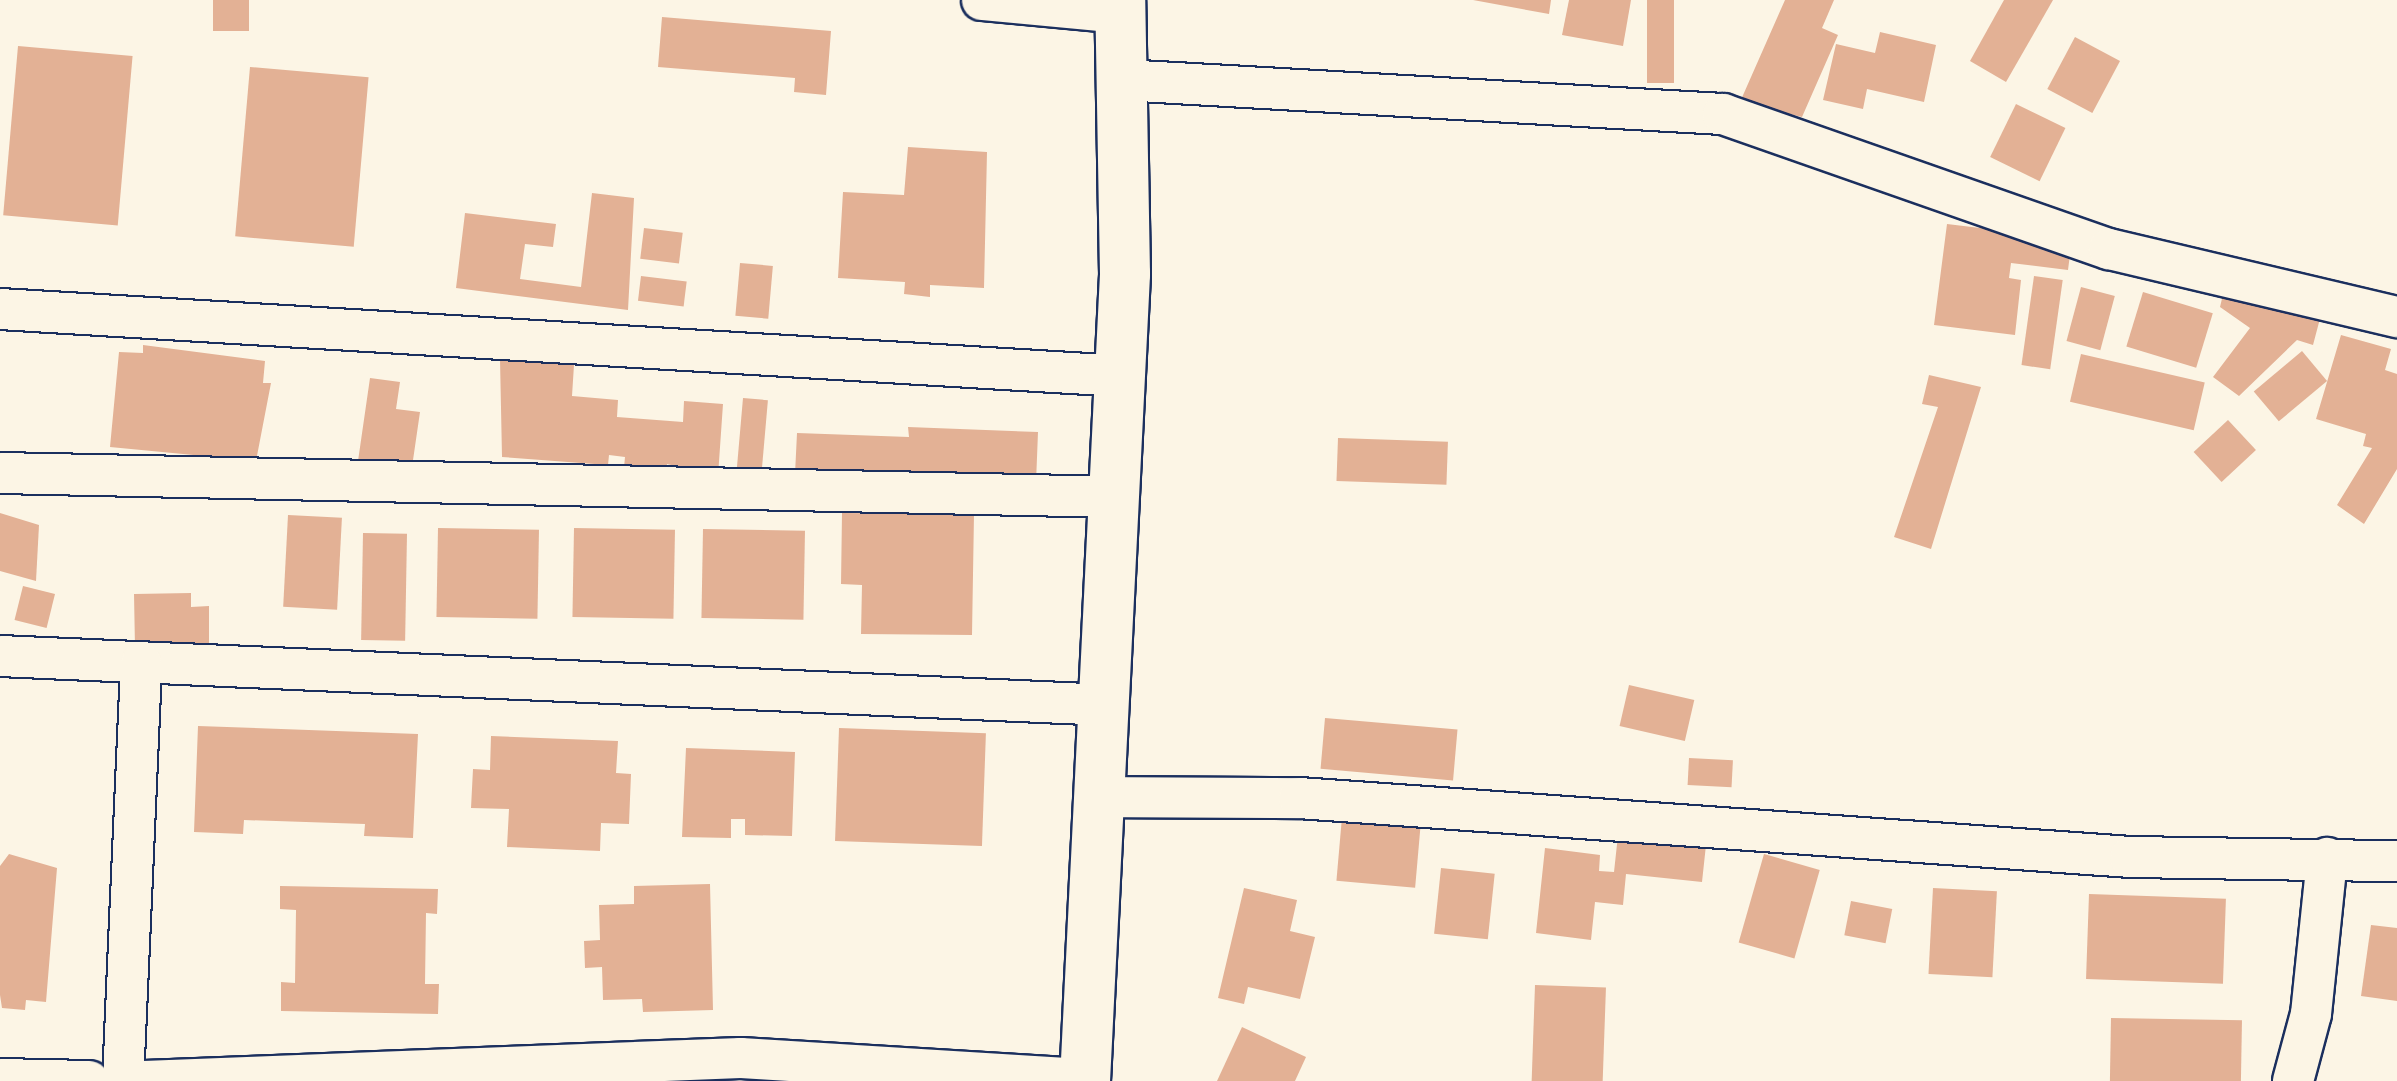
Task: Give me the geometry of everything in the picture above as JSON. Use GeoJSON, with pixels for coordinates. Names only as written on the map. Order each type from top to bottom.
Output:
{"type":"FeatureCollection","features":[{"type":"Feature","properties":{"kind":"street"},"geometry":{"type":"LineString","coordinates":[[144,1081],[557,1073],[741,1058],[1086,1080],[1121,376],[1120,6],[982,0]]}},
{"type":"Feature","properties":{"kind":"street"},"geometry":{"type":"LineString","coordinates":[[1122,80],[1722,114],[2109,248],[2397,317]]}},
{"type":"Feature","properties":{"kind":"street"},"geometry":{"type":"LineString","coordinates":[[0,309],[1121,376]]}},
{"type":"Feature","properties":{"kind":"street"},"geometry":{"type":"LineString","coordinates":[[0,473],[1115,498]]}},
{"type":"Feature","properties":{"kind":"street"},"geometry":{"type":"LineString","coordinates":[[0,656],[1107,705]]}},
{"type":"Feature","properties":{"kind":"street"},"geometry":{"type":"LineString","coordinates":[[123,1081],[140,663]]}},
{"type":"Feature","properties":{"kind":"street"},"geometry":{"type":"LineString","coordinates":[[1103,796],[1300,798],[2130,857],[2397,861]]}},
{"type":"Feature","properties":{"kind":"street"},"geometry":{"type":"LineString","coordinates":[[2292,1081],[2311,1014],[2327,858]]}},
{"type":"Feature","properties":{"kind":"street"},"geometry":{"type":"LineString","coordinates":[[0,1079],[89,1081]]}},
{"type":"Feature","properties":{"kind":"building"},"geometry":{"type":"Polygon","coordinates":[[[213,0],[249,0],[249,31],[213,31],[213,0]]]}},
{"type":"Feature","properties":{"kind":"building"},"geometry":{"type":"Polygon","coordinates":[[[1473,0],[1551,0],[1549,14],[1473,0]]]}},
{"type":"Feature","properties":{"kind":"building"},"geometry":{"type":"Polygon","coordinates":[[[1569,0],[1631,0],[1623,46],[1562,35],[1569,0]]]}},
{"type":"Feature","properties":{"kind":"building"},"geometry":{"type":"Polygon","coordinates":[[[1647,0],[1674,0],[1674,83],[1647,83],[1647,0]]]}},
{"type":"Feature","properties":{"kind":"building"},"geometry":{"type":"Polygon","coordinates":[[[1785,0],[1834,0],[1822,28],[1838,35],[1802,117],[1740,102],[1785,0]]]}},
{"type":"Feature","properties":{"kind":"building"},"geometry":{"type":"Polygon","coordinates":[[[2004,0],[2053,0],[2006,82],[1970,61],[2004,0]]]}},
{"type":"Feature","properties":{"kind":"building"},"geometry":{"type":"Polygon","coordinates":[[[662,17],[831,31],[826,95],[794,92],[795,78],[658,67],[662,17]]]}},
{"type":"Feature","properties":{"kind":"building"},"geometry":{"type":"Polygon","coordinates":[[[1880,32],[1936,45],[1924,102],[1867,89],[1863,109],[1823,100],[1836,44],[1875,53],[1880,32]]]}},
{"type":"Feature","properties":{"kind":"building"},"geometry":{"type":"Polygon","coordinates":[[[2075,37],[2120,61],[2092,113],[2047,89],[2075,37]]]}},
{"type":"Feature","properties":{"kind":"building"},"geometry":{"type":"Polygon","coordinates":[[[18,46],[133,56],[118,225],[3,215],[18,46]]]}},
{"type":"Feature","properties":{"kind":"building"},"geometry":{"type":"Polygon","coordinates":[[[250,67],[369,77],[354,247],[235,236],[250,67]]]}},
{"type":"Feature","properties":{"kind":"building"},"geometry":{"type":"Polygon","coordinates":[[[2016,104],[2065,128],[2040,181],[1990,157],[2016,104]]]}},
{"type":"Feature","properties":{"kind":"building"},"geometry":{"type":"Polygon","coordinates":[[[908,147],[987,152],[984,288],[930,285],[930,297],[904,294],[905,282],[838,278],[843,192],[904,195],[908,147]]]}},
{"type":"Feature","properties":{"kind":"building"},"geometry":{"type":"Polygon","coordinates":[[[592,193],[634,198],[628,310],[456,288],[465,213],[556,224],[553,247],[525,244],[520,279],[581,287],[592,193]]]}},
{"type":"Feature","properties":{"kind":"building"},"geometry":{"type":"Polygon","coordinates":[[[1947,224],[2072,239],[2068,270],[2011,263],[2009,278],[2021,280],[2015,335],[1934,325],[1947,224]]]}},
{"type":"Feature","properties":{"kind":"building"},"geometry":{"type":"Polygon","coordinates":[[[644,228],[683,233],[679,264],[640,259],[644,228]]]}},
{"type":"Feature","properties":{"kind":"building"},"geometry":{"type":"Polygon","coordinates":[[[740,263],[773,266],[768,319],[735,316],[740,263]]]}},
{"type":"Feature","properties":{"kind":"building"},"geometry":{"type":"Polygon","coordinates":[[[641,276],[687,282],[684,306],[638,301],[641,276]]]}},
{"type":"Feature","properties":{"kind":"building"},"geometry":{"type":"Polygon","coordinates":[[[2034,276],[2063,280],[2050,369],[2021,365],[2034,276]]]}},
{"type":"Feature","properties":{"kind":"building"},"geometry":{"type":"Polygon","coordinates":[[[2225,286],[2322,311],[2313,345],[2297,340],[2239,396],[2213,377],[2250,328],[2220,307],[2225,286]]]}},
{"type":"Feature","properties":{"kind":"building"},"geometry":{"type":"Polygon","coordinates":[[[2081,287],[2115,296],[2100,350],[2067,341],[2081,287]]]}},
{"type":"Feature","properties":{"kind":"building"},"geometry":{"type":"Polygon","coordinates":[[[2143,292],[2213,313],[2196,368],[2126,347],[2143,292]]]}},
{"type":"Feature","properties":{"kind":"building"},"geometry":{"type":"Polygon","coordinates":[[[2341,335],[2391,349],[2385,370],[2397,374],[2397,469],[2364,524],[2337,505],[2372,448],[2363,446],[2366,434],[2316,419],[2341,335]]]}},
{"type":"Feature","properties":{"kind":"building"},"geometry":{"type":"Polygon","coordinates":[[[143,345],[265,361],[263,383],[271,383],[256,461],[110,447],[119,352],[143,353],[143,345]]]}},
{"type":"Feature","properties":{"kind":"building"},"geometry":{"type":"Polygon","coordinates":[[[2302,351],[2327,381],[2279,421],[2254,391],[2302,351]]]}},
{"type":"Feature","properties":{"kind":"building"},"geometry":{"type":"Polygon","coordinates":[[[2081,354],[2205,383],[2194,430],[2070,402],[2081,354]]]}},
{"type":"Feature","properties":{"kind":"building"},"geometry":{"type":"Polygon","coordinates":[[[500,359],[574,365],[572,396],[618,400],[617,417],[683,422],[684,401],[723,404],[718,476],[667,464],[665,482],[623,478],[625,457],[609,455],[608,465],[502,457],[500,359]]]}},
{"type":"Feature","properties":{"kind":"building"},"geometry":{"type":"Polygon","coordinates":[[[1929,375],[1981,387],[1931,549],[1894,537],[1938,407],[1922,404],[1929,375]]]}},
{"type":"Feature","properties":{"kind":"building"},"geometry":{"type":"Polygon","coordinates":[[[370,378],[400,382],[396,409],[420,412],[412,467],[358,461],[370,378]]]}},
{"type":"Feature","properties":{"kind":"building"},"geometry":{"type":"Polygon","coordinates":[[[743,398],[768,400],[761,476],[736,474],[743,398]]]}},
{"type":"Feature","properties":{"kind":"building"},"geometry":{"type":"Polygon","coordinates":[[[2228,420],[2256,450],[2222,482],[2194,452],[2228,420]]]}},
{"type":"Feature","properties":{"kind":"building"},"geometry":{"type":"Polygon","coordinates":[[[908,427],[1038,432],[1036,483],[795,474],[797,433],[909,437],[908,427]]]}},
{"type":"Feature","properties":{"kind":"building"},"geometry":{"type":"Polygon","coordinates":[[[1338,438],[1448,442],[1446,485],[1336,481],[1338,438]]]}},
{"type":"Feature","properties":{"kind":"building"},"geometry":{"type":"Polygon","coordinates":[[[0,513],[39,525],[36,581],[0,571],[0,513]]]}},
{"type":"Feature","properties":{"kind":"building"},"geometry":{"type":"Polygon","coordinates":[[[842,513],[974,514],[972,635],[861,634],[862,585],[841,584],[842,513]]]}},
{"type":"Feature","properties":{"kind":"building"},"geometry":{"type":"Polygon","coordinates":[[[288,515],[342,518],[337,610],[283,607],[288,515]]]}},
{"type":"Feature","properties":{"kind":"building"},"geometry":{"type":"Polygon","coordinates":[[[438,528],[539,530],[537,619],[436,617],[438,528]]]}},
{"type":"Feature","properties":{"kind":"building"},"geometry":{"type":"Polygon","coordinates":[[[574,528],[675,530],[673,619],[572,617],[574,528]]]}},
{"type":"Feature","properties":{"kind":"building"},"geometry":{"type":"Polygon","coordinates":[[[703,529],[805,531],[803,620],[701,618],[703,529]]]}},
{"type":"Feature","properties":{"kind":"building"},"geometry":{"type":"Polygon","coordinates":[[[363,533],[407,534],[405,641],[361,640],[363,533]]]}},
{"type":"Feature","properties":{"kind":"building"},"geometry":{"type":"Polygon","coordinates":[[[23,586],[55,594],[47,628],[15,620],[23,586]]]}},
{"type":"Feature","properties":{"kind":"building"},"geometry":{"type":"Polygon","coordinates":[[[191,593],[191,607],[209,606],[209,648],[135,648],[134,594],[191,593]]]}},
{"type":"Feature","properties":{"kind":"building"},"geometry":{"type":"Polygon","coordinates":[[[1629,685],[1694,700],[1685,741],[1620,726],[1629,685]]]}},
{"type":"Feature","properties":{"kind":"building"},"geometry":{"type":"Polygon","coordinates":[[[1325,718],[1457,730],[1453,780],[1321,769],[1325,718]]]}},
{"type":"Feature","properties":{"kind":"building"},"geometry":{"type":"Polygon","coordinates":[[[198,726],[418,734],[413,838],[364,836],[365,824],[244,820],[243,834],[194,832],[198,726]]]}},
{"type":"Feature","properties":{"kind":"building"},"geometry":{"type":"Polygon","coordinates":[[[839,728],[986,733],[982,846],[835,841],[839,728]]]}},
{"type":"Feature","properties":{"kind":"building"},"geometry":{"type":"Polygon","coordinates":[[[491,736],[618,741],[616,773],[631,774],[629,824],[601,823],[600,851],[507,847],[509,809],[471,808],[473,769],[490,770],[491,736]]]}},
{"type":"Feature","properties":{"kind":"building"},"geometry":{"type":"Polygon","coordinates":[[[686,748],[795,752],[792,836],[745,835],[745,819],[731,819],[731,838],[682,837],[686,748]]]}},
{"type":"Feature","properties":{"kind":"building"},"geometry":{"type":"Polygon","coordinates":[[[1689,758],[1733,760],[1732,787],[1688,785],[1689,758]]]}},
{"type":"Feature","properties":{"kind":"building"},"geometry":{"type":"Polygon","coordinates":[[[1342,817],[1421,824],[1415,888],[1336,881],[1342,817]]]}},
{"type":"Feature","properties":{"kind":"building"},"geometry":{"type":"Polygon","coordinates":[[[1618,835],[1706,845],[1702,882],[1626,874],[1623,905],[1595,902],[1591,940],[1536,933],[1545,848],[1600,855],[1599,871],[1614,872],[1618,835]]]}},
{"type":"Feature","properties":{"kind":"building"},"geometry":{"type":"Polygon","coordinates":[[[9,854],[57,868],[46,1002],[26,1000],[25,1010],[2,1008],[0,995],[0,866],[9,854]]]}},
{"type":"Feature","properties":{"kind":"building"},"geometry":{"type":"Polygon","coordinates":[[[1764,854],[1820,870],[1794,958],[1739,942],[1764,854]]]}},
{"type":"Feature","properties":{"kind":"building"},"geometry":{"type":"Polygon","coordinates":[[[1441,868],[1495,874],[1488,939],[1434,934],[1441,868]]]}},
{"type":"Feature","properties":{"kind":"building"},"geometry":{"type":"Polygon","coordinates":[[[710,884],[713,1010],[643,1012],[642,999],[603,1000],[602,967],[585,968],[584,941],[600,940],[599,905],[634,904],[634,886],[710,884]]]}},
{"type":"Feature","properties":{"kind":"building"},"geometry":{"type":"Polygon","coordinates":[[[280,886],[438,889],[437,914],[426,913],[425,984],[439,984],[438,1014],[281,1011],[281,982],[295,983],[296,910],[280,909],[280,886]]]}},
{"type":"Feature","properties":{"kind":"building"},"geometry":{"type":"Polygon","coordinates":[[[1244,888],[1297,900],[1290,931],[1315,937],[1300,999],[1248,987],[1244,1004],[1218,998],[1244,888]]]}},
{"type":"Feature","properties":{"kind":"building"},"geometry":{"type":"Polygon","coordinates":[[[1933,888],[1997,891],[1992,977],[1928,974],[1933,888]]]}},
{"type":"Feature","properties":{"kind":"building"},"geometry":{"type":"Polygon","coordinates":[[[2089,894],[2226,899],[2223,984],[2086,979],[2089,894]]]}},
{"type":"Feature","properties":{"kind":"building"},"geometry":{"type":"Polygon","coordinates":[[[1851,901],[1892,909],[1886,943],[1844,935],[1851,901]]]}},
{"type":"Feature","properties":{"kind":"building"},"geometry":{"type":"Polygon","coordinates":[[[2371,925],[2397,928],[2397,1001],[2361,996],[2371,925]]]}},
{"type":"Feature","properties":{"kind":"building"},"geometry":{"type":"Polygon","coordinates":[[[1535,985],[1606,987],[1603,1081],[1532,1081],[1535,985]]]}},
{"type":"Feature","properties":{"kind":"building"},"geometry":{"type":"Polygon","coordinates":[[[2111,1018],[2242,1020],[2241,1081],[2110,1081],[2111,1018]]]}},
{"type":"Feature","properties":{"kind":"building"},"geometry":{"type":"Polygon","coordinates":[[[1242,1027],[1306,1057],[1295,1081],[1217,1081],[1242,1027]]]}}]}
